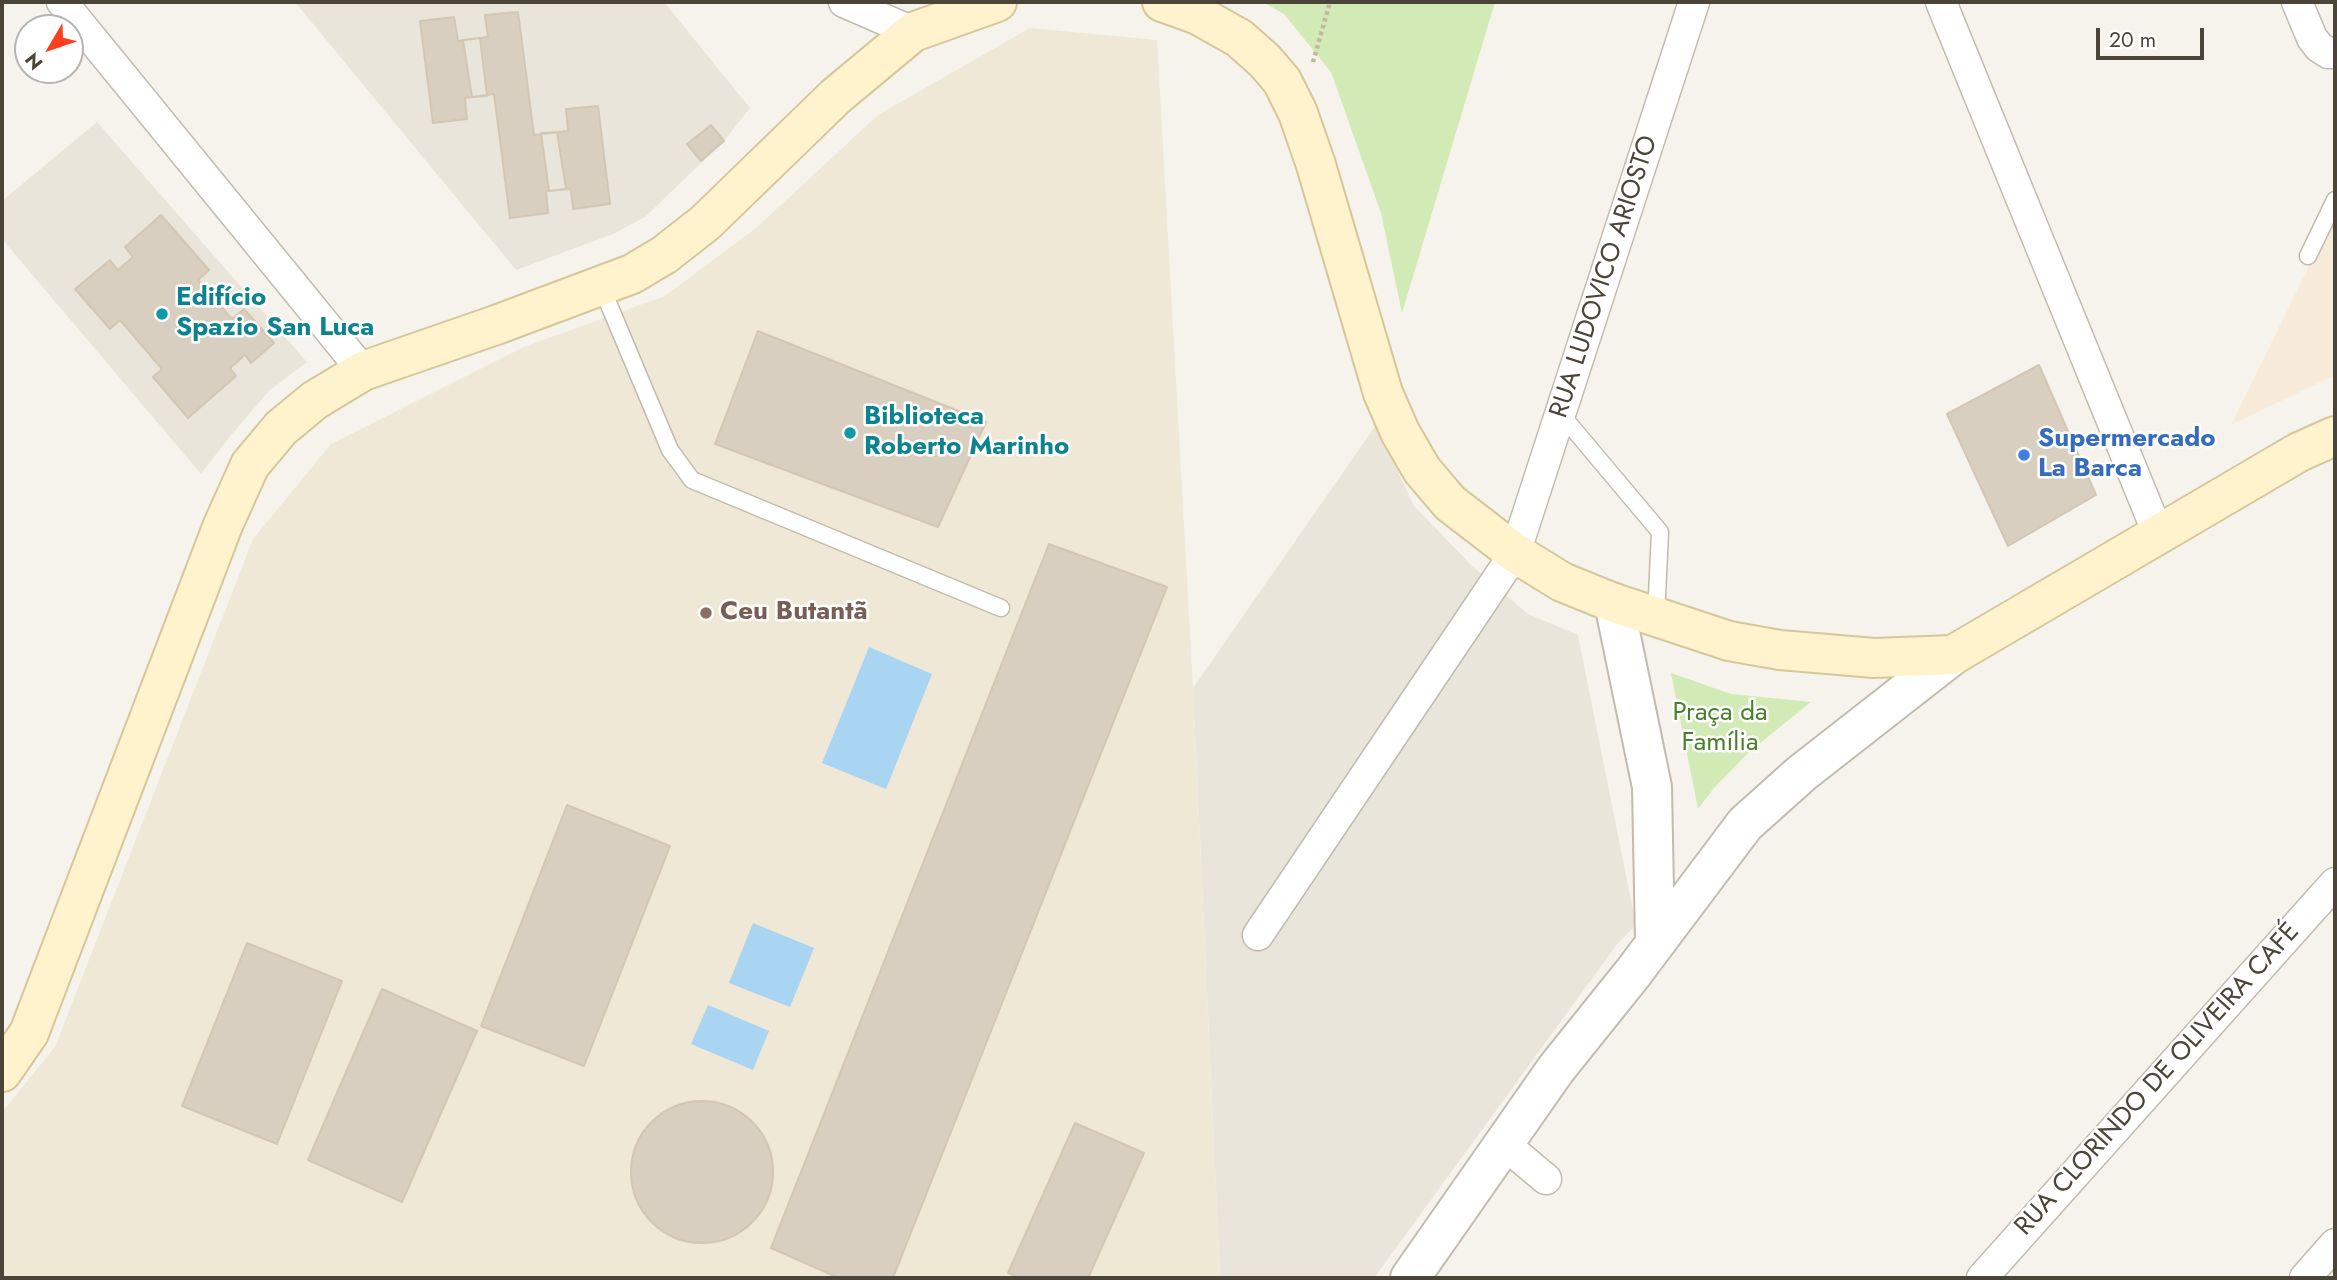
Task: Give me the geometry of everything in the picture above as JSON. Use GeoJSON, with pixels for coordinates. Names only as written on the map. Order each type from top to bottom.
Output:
{"type":"FeatureCollection","features":[{"type":"Feature","properties":{"kind":"main road"},"geometry":{"type":"LineString","coordinates":[[2,1072],[29,1033],[218,538],[250,465],[281,428],[315,400],[363,371],[601,286],[632,274],[664,255],[705,223],[836,96],[913,32],[998,2]]}},
{"type":"Feature","properties":{"kind":"main road"},"geometry":{"type":"LineString","coordinates":[[1162,2],[1198,15],[1239,38],[1265,61],[1282,82],[1298,113],[1316,165],[1383,393],[1400,432],[1422,470],[1450,503],[1515,553],[1562,582],[1614,603],[1729,641],[1780,650],[1874,658],[1953,655],[2299,452],[2335,436]]}},
{"type":"Feature","properties":{"kind":"street"},"geometry":{"type":"LineString","coordinates":[[62,2],[363,371]]}},
{"type":"Feature","properties":{"kind":"street"},"geometry":{"type":"LineString","coordinates":[[844,2],[913,32]]}},
{"type":"Feature","properties":{"kind":"street","name":"RUA LUDOVICO ARIOSTO"},"geometry":{"type":"LineString","coordinates":[[1258,935],[1515,553],[1694,2]]}},
{"type":"Feature","properties":{"kind":"street"},"geometry":{"type":"LineString","coordinates":[[1941,2],[2159,536]]}},
{"type":"Feature","properties":{"kind":"street"},"geometry":{"type":"LineString","coordinates":[[2297,2],[2312,38],[2319,47],[2332,53]]}},
{"type":"Feature","properties":{"kind":"street"},"geometry":{"type":"LineString","coordinates":[[1614,603],[1653,787],[1655,941]]}},
{"type":"Feature","properties":{"kind":"street"},"geometry":{"type":"LineString","coordinates":[[1410,1278],[1556,1069],[1633,973],[1745,824],[1802,773],[1953,655]]}},
{"type":"Feature","properties":{"kind":"street"},"geometry":{"type":"LineString","coordinates":[[1653,830],[1707,873]]}},
{"type":"Feature","properties":{"kind":"street","name":"RUA CLORINDO DE OLIVEIRA CAFÉ"},"geometry":{"type":"LineString","coordinates":[[1982,1278],[2335,883]]}},
{"type":"Feature","properties":{"kind":"street"},"geometry":{"type":"LineString","coordinates":[[1503,1143],[1546,1179]]}},
{"type":"Feature","properties":{"kind":"street"},"geometry":{"type":"LineString","coordinates":[[2305,1278],[2335,1244]]}},
{"type":"Feature","properties":{"kind":"lane"},"geometry":{"type":"LineString","coordinates":[[2308,256],[2335,201]]}},
{"type":"Feature","properties":{"kind":"lane"},"geometry":{"type":"LineString","coordinates":[[601,286],[670,450],[692,480],[1001,608]]}},
{"type":"Feature","properties":{"kind":"lane"},"geometry":{"type":"LineString","coordinates":[[1560,413],[1660,532],[1656,617]]}},
{"type":"Feature","properties":{"kind":"shaded area"},"geometry":{"type":"Polygon","coordinates":[[[295,2],[664,2],[750,108],[724,141],[645,217],[613,234],[516,270],[295,2]]]}},
{"type":"Feature","properties":{"kind":"shaded area","name":"Ceu Butantã"},"geometry":{"type":"Polygon","coordinates":[[[1030,28],[1157,40],[1193,688],[1220,1278],[2,1278],[2,1112],[55,1047],[253,539],[331,444],[524,347],[665,296],[756,228],[878,115],[1030,28]]]}},
{"type":"Feature","properties":{"kind":"shaded area"},"geometry":{"type":"Polygon","coordinates":[[[97,122],[307,362],[269,391],[201,474],[2,239],[2,201],[97,122]]]}},
{"type":"Feature","properties":{"kind":"shaded area"},"geometry":{"type":"Polygon","coordinates":[[[2335,213],[2335,375],[2231,425],[2335,213]]]}},
{"type":"Feature","properties":{"kind":"shaded area"},"geometry":{"type":"Polygon","coordinates":[[[1376,425],[1414,506],[1473,567],[1528,614],[1578,635],[1636,925],[1618,943],[1374,1278],[1220,1278],[1193,688],[1376,425]]]}},
{"type":"Feature","properties":{"kind":"green space"},"geometry":{"type":"Polygon","coordinates":[[[1263,2],[1495,2],[1402,313],[1381,213],[1331,72],[1284,14],[1263,2]]]}},
{"type":"Feature","properties":{"kind":"green space","name":"Praça da Família"},"geometry":{"type":"Polygon","coordinates":[[[1671,673],[1731,694],[1811,702],[1749,752],[1698,809],[1671,673]]]}},
{"type":"Feature","properties":{"kind":"water"},"geometry":{"type":"Polygon","coordinates":[[[869,647],[932,674],[886,789],[822,763],[869,647]]]}},
{"type":"Feature","properties":{"kind":"water"},"geometry":{"type":"Polygon","coordinates":[[[753,923],[814,948],[790,1007],[729,983],[753,923]]]}},
{"type":"Feature","properties":{"kind":"water"},"geometry":{"type":"Polygon","coordinates":[[[708,1005],[769,1031],[753,1070],[691,1044],[708,1005]]]}},
{"type":"Feature","properties":{"kind":"building"},"geometry":{"type":"Polygon","coordinates":[[[518,12],[534,135],[568,131],[566,109],[598,106],[610,204],[573,209],[571,189],[546,191],[548,213],[510,218],[494,94],[465,98],[467,119],[433,123],[420,21],[454,17],[458,41],[488,37],[485,15],[518,12]]]}},
{"type":"Feature","properties":{"kind":"building"},"geometry":{"type":"Polygon","coordinates":[[[480,38],[487,96],[472,97],[463,40],[480,38]]]}},
{"type":"Feature","properties":{"kind":"building"},"geometry":{"type":"Polygon","coordinates":[[[711,125],[724,141],[701,161],[687,144],[711,125]]]}},
{"type":"Feature","properties":{"kind":"building"},"geometry":{"type":"Polygon","coordinates":[[[557,132],[566,189],[549,191],[541,133],[557,132]]]}},
{"type":"Feature","properties":{"kind":"building","name":"Edifício Spazio San Luca"},"geometry":{"type":"Polygon","coordinates":[[[161,215],[209,270],[198,280],[232,319],[244,309],[274,343],[251,363],[245,355],[230,368],[236,376],[188,418],[153,377],[162,369],[120,320],[110,329],[75,289],[110,260],[118,270],[133,257],[125,247],[161,215]]]}},
{"type":"Feature","properties":{"kind":"building","name":"Biblioteca Roberto Marinho"},"geometry":{"type":"Polygon","coordinates":[[[758,331],[986,422],[938,527],[715,444],[758,331]]]}},
{"type":"Feature","properties":{"kind":"building"},"geometry":{"type":"Polygon","coordinates":[[[2039,365],[2096,495],[2008,546],[1947,414],[2039,365]]]}},
{"type":"Feature","properties":{"kind":"building"},"geometry":{"type":"Polygon","coordinates":[[[1049,544],[1167,587],[893,1278],[839,1278],[771,1248],[1049,544]]]}},
{"type":"Feature","properties":{"kind":"building"},"geometry":{"type":"Polygon","coordinates":[[[567,805],[670,846],[584,1066],[481,1026],[567,805]]]}},
{"type":"Feature","properties":{"kind":"building"},"geometry":{"type":"Polygon","coordinates":[[[247,943],[342,981],[277,1144],[182,1106],[247,943]]]}},
{"type":"Feature","properties":{"kind":"building"},"geometry":{"type":"Polygon","coordinates":[[[382,989],[477,1031],[402,1202],[308,1160],[382,989]]]}},
{"type":"Feature","properties":{"kind":"building"},"geometry":{"type":"Polygon","coordinates":[[[702,1101],[729,1106],[752,1122],[768,1145],[773,1172],[768,1199],[752,1222],[729,1238],[702,1243],[675,1238],[652,1222],[636,1199],[631,1172],[636,1145],[652,1122],[675,1106],[702,1101]]]}},
{"type":"Feature","properties":{"kind":"building"},"geometry":{"type":"Polygon","coordinates":[[[1075,1123],[1144,1153],[1088,1278],[1021,1278],[1008,1273],[1075,1123]]]}},
{"type":"Feature","properties":{"kind":"place","name":"Edifício Spazio San Luca"},"geometry":{"type":"Point","coordinates":[162,314]}},
{"type":"Feature","properties":{"kind":"place","name":"Biblioteca Roberto Marinho"},"geometry":{"type":"Point","coordinates":[850,433]}},
{"type":"Feature","properties":{"kind":"place","name":"Supermercado La Barca"},"geometry":{"type":"Point","coordinates":[2024,455]}},
{"type":"Feature","properties":{"kind":"place","name":"Ceu Butantã"},"geometry":{"type":"Point","coordinates":[706,613]}}]}
